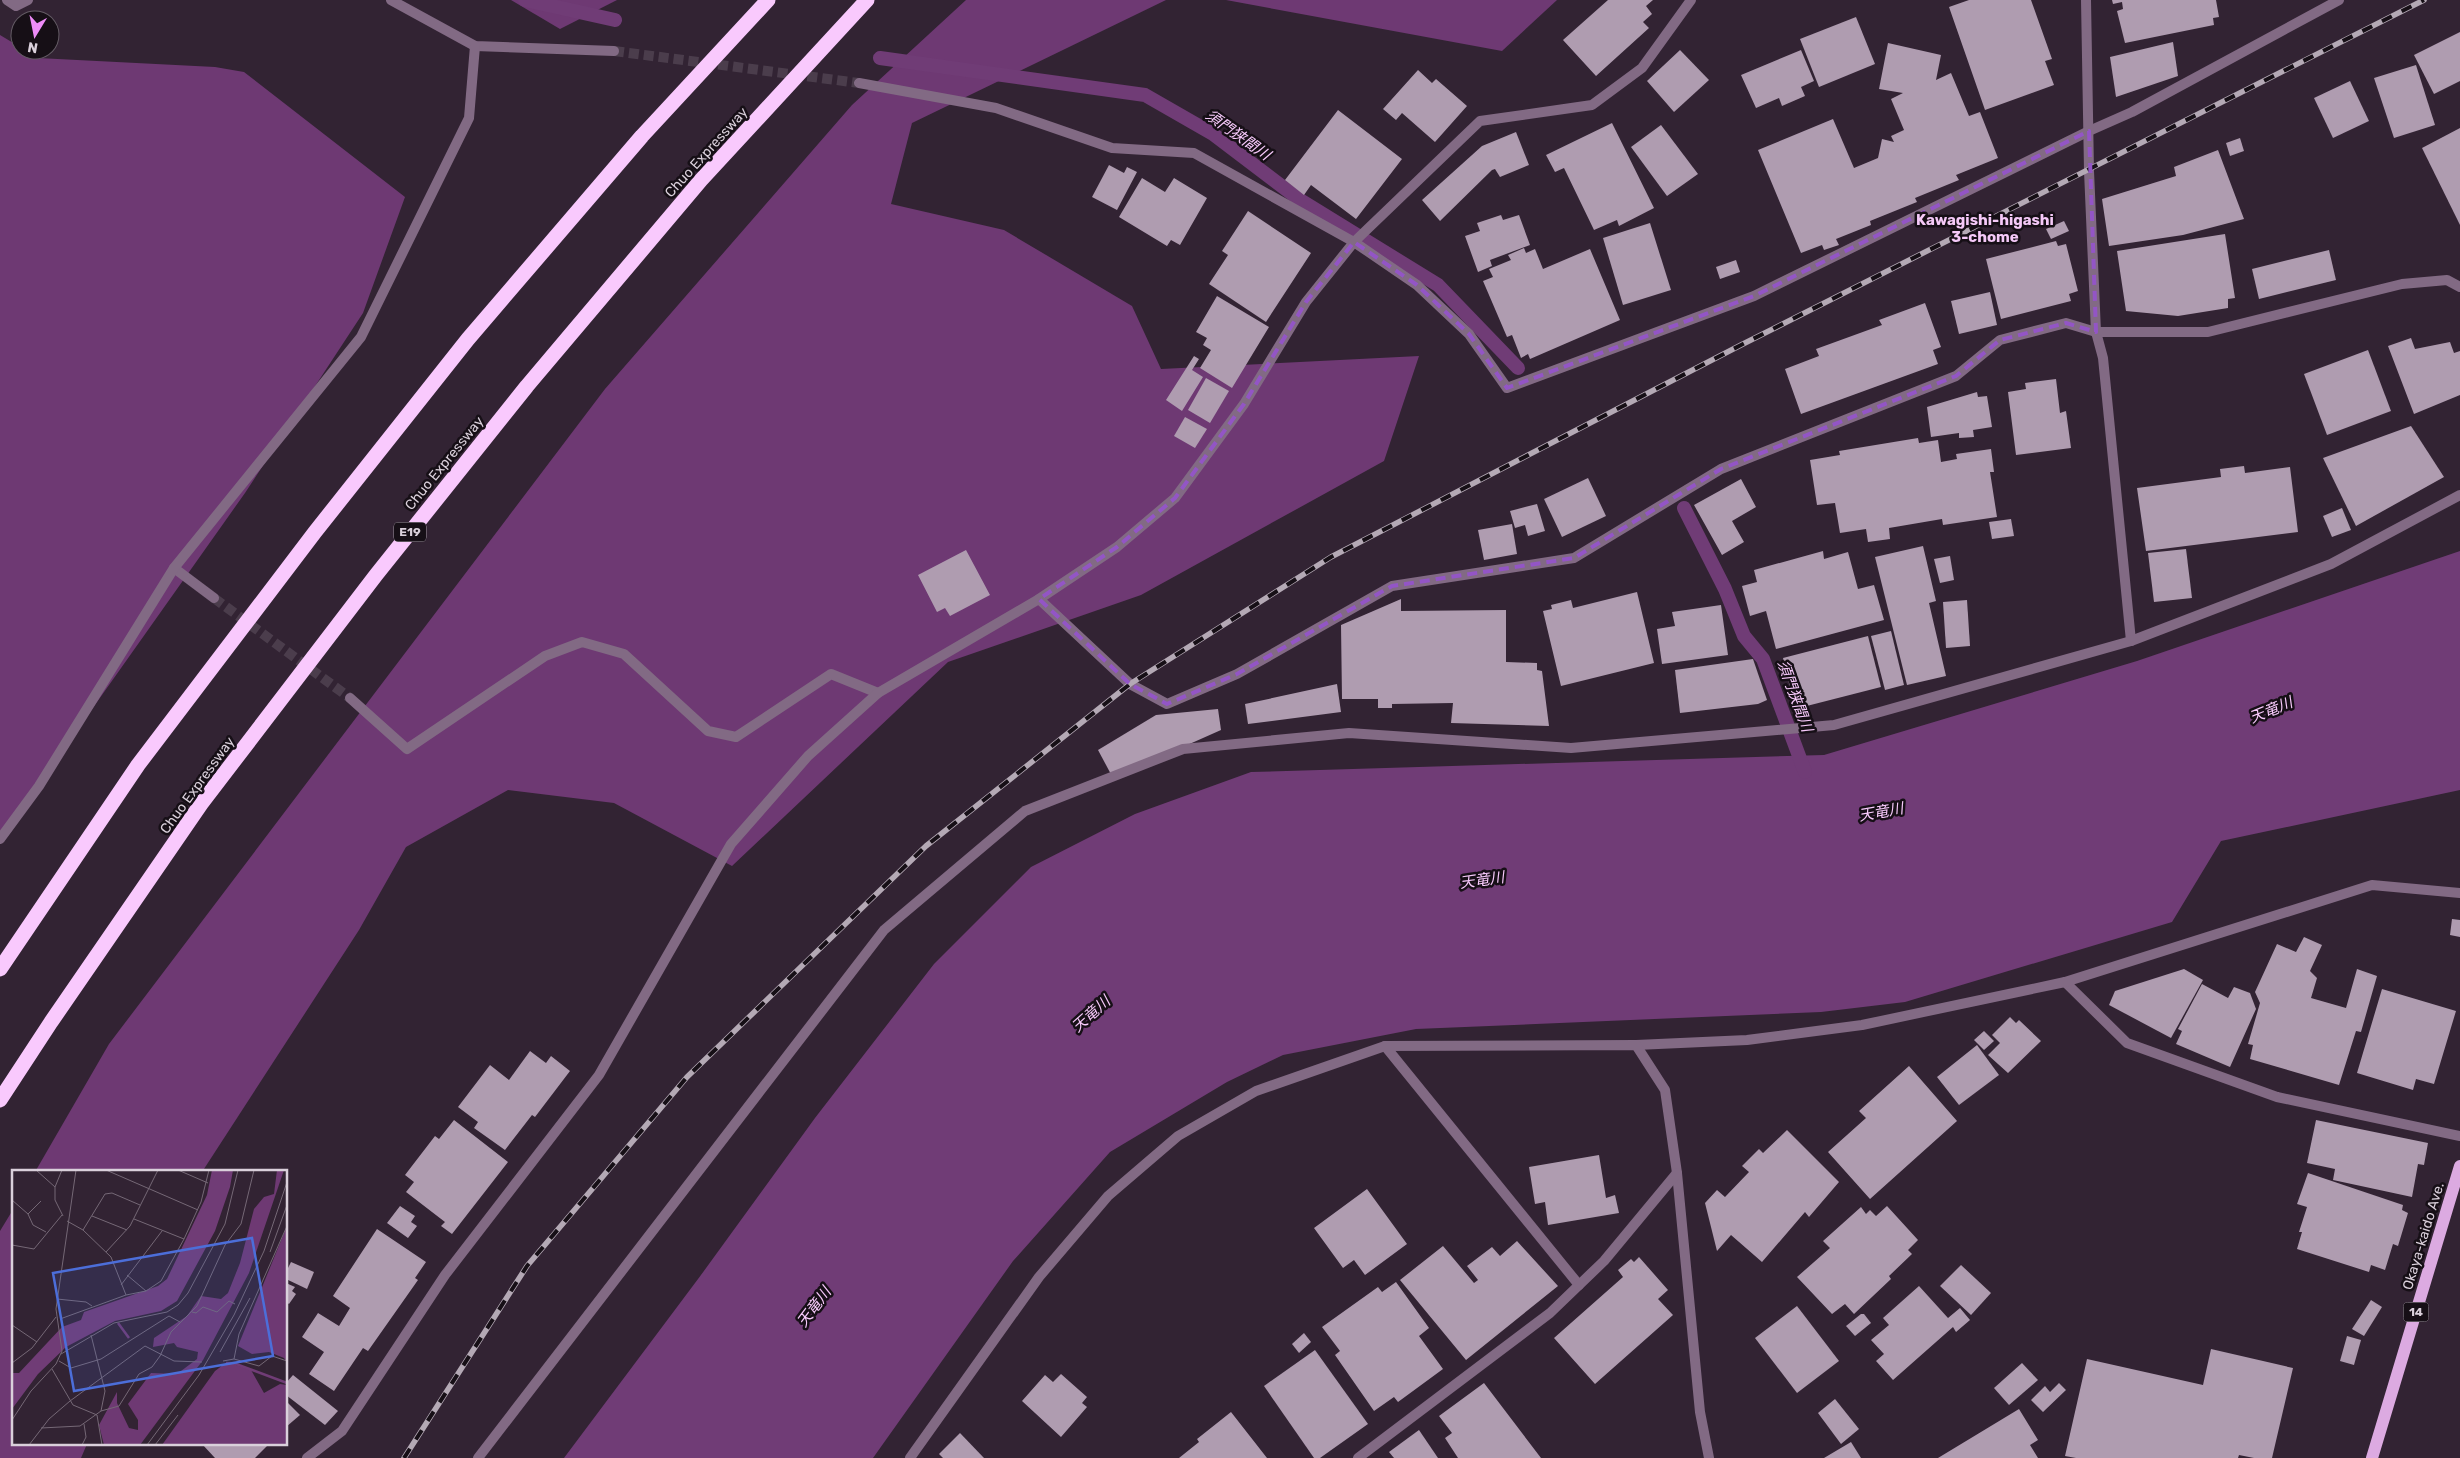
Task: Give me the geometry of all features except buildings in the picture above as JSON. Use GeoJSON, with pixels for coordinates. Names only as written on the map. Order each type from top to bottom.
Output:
{"type":"FeatureCollection","features":[{"type":"Feature","properties":{"kind":"highway"},"geometry":{"type":"LineString","coordinates":[[0,969],[138,765],[314,532],[474,332],[642,136],[768,0]]}},
{"type":"Feature","properties":{"kind":"highway","name":"Chuo Expressway"},"geometry":{"type":"LineString","coordinates":[[0,1100],[51,1022],[201,804],[376,575],[527,386],[701,180],[867,0]]}},
{"type":"Feature","properties":{"kind":"main road","name":"Okaya-kaido Ave."},"geometry":{"type":"LineString","coordinates":[[2372,1458],[2460,1166]]}},
{"type":"Feature","properties":{"kind":"street"},"geometry":{"type":"LineString","coordinates":[[7,0],[16,6],[28,0]]}},
{"type":"Feature","properties":{"kind":"street"},"geometry":{"type":"LineString","coordinates":[[391,0],[475,46],[614,51]]}},
{"type":"Feature","properties":{"kind":"street"},"geometry":{"type":"LineString","coordinates":[[307,1458],[342,1431],[445,1275],[599,1075],[731,844],[808,756],[878,693],[1039,600],[1117,547],[1175,498],[1244,404],[1306,302],[1354,242],[1480,121],[1592,105],[1642,68],[1691,0]]}},
{"type":"Feature","properties":{"kind":"street"},"geometry":{"type":"LineString","coordinates":[[2086,0],[2096,332],[2103,358],[2131,641]]}},
{"type":"Feature","properties":{"kind":"street"},"geometry":{"type":"LineString","coordinates":[[859,83],[996,108],[1112,148],[1194,153],[1354,242],[1417,285],[1463,328],[1508,388],[1754,296],[2089,131],[2132,112],[2339,0]]}},
{"type":"Feature","properties":{"kind":"street"},"geometry":{"type":"LineString","coordinates":[[0,840],[39,786],[174,568],[361,337],[469,118],[475,46]]}},
{"type":"Feature","properties":{"kind":"street"},"geometry":{"type":"LineString","coordinates":[[1039,600],[1130,684],[1167,704],[1237,674],[1392,586],[1574,558],[1721,469],[1956,376],[2000,340],[2066,323],[2096,332],[2208,332],[2402,284],[2447,280],[2460,288]]}},
{"type":"Feature","properties":{"kind":"street"},"geometry":{"type":"LineString","coordinates":[[478,1458],[884,930],[1025,811],[1182,749],[1349,733],[1571,748],[1834,725],[2131,641],[2331,564],[2460,495]]}},
{"type":"Feature","properties":{"kind":"street"},"geometry":{"type":"LineString","coordinates":[[174,568],[214,598]]}},
{"type":"Feature","properties":{"kind":"street"},"geometry":{"type":"LineString","coordinates":[[350,698],[407,749],[545,656],[582,642],[624,654],[708,731],[736,737],[831,674],[878,693]]}},
{"type":"Feature","properties":{"kind":"street"},"geometry":{"type":"LineString","coordinates":[[910,1458],[1039,1277],[1115,1190],[1178,1136],[1256,1091],[1385,1046],[1636,1045],[1748,1040],[1862,1025],[2065,982],[2372,885],[2460,893]]}},
{"type":"Feature","properties":{"kind":"street"},"geometry":{"type":"LineString","coordinates":[[2065,982],[2127,1043],[2277,1096],[2460,1136]]}},
{"type":"Feature","properties":{"kind":"street"},"geometry":{"type":"LineString","coordinates":[[1636,1045],[1665,1090],[1677,1173],[1700,1412],[1709,1458]]}},
{"type":"Feature","properties":{"kind":"street"},"geometry":{"type":"LineString","coordinates":[[1385,1046],[1579,1285]]}},
{"type":"Feature","properties":{"kind":"street"},"geometry":{"type":"LineString","coordinates":[[1358,1458],[1550,1313],[1604,1261],[1677,1173]]}},
{"type":"Feature","properties":{"kind":"highlighted area"},"geometry":{"type":"Polygon","coordinates":[[[2089,131],[2096,332],[2066,323],[2000,340],[1956,376],[1721,469],[1574,558],[1392,586],[1237,674],[1167,704],[1130,684],[1039,599],[1117,547],[1175,498],[1244,404],[1306,302],[1354,242],[1417,285],[1469,334],[1507,388],[1754,296],[2089,131]]]}},
{"type":"Feature","properties":{"kind":"shaded area"},"geometry":{"type":"Polygon","coordinates":[[[511,0],[617,0],[560,29],[511,0]]]}},
{"type":"Feature","properties":{"kind":"shaded area"},"geometry":{"type":"Polygon","coordinates":[[[966,0],[1166,0],[912,123],[891,204],[1004,230],[1132,306],[1161,369],[1419,356],[1384,461],[1141,595],[948,662],[732,866],[614,803],[508,790],[406,847],[359,930],[203,1170],[36,1170],[109,1044],[605,389],[852,105],[966,0]]]}},
{"type":"Feature","properties":{"kind":"shaded area"},"geometry":{"type":"Polygon","coordinates":[[[1226,0],[1557,0],[1502,51],[1226,0]]]}},
{"type":"Feature","properties":{"kind":"shaded area"},"geometry":{"type":"Polygon","coordinates":[[[0,35],[10,41],[10,60],[60,59],[215,67],[244,72],[405,197],[363,313],[245,493],[0,839],[0,35]]]}},
{"type":"Feature","properties":{"kind":"shaded area"},"geometry":{"type":"Polygon","coordinates":[[[12,1211],[12,1446],[86,1446],[81,1458],[0,1458],[0,1231],[12,1211]]]}},
{"type":"Feature","properties":{"kind":"water","name":"天竜川"},"geometry":{"type":"Polygon","coordinates":[[[2460,551],[2460,790],[2221,841],[2172,922],[1905,1002],[1821,1012],[1416,1029],[1283,1055],[1227,1082],[1110,1152],[1013,1261],[873,1458],[564,1458],[701,1275],[815,1118],[934,964],[1031,867],[1135,814],[1251,772],[1824,755],[2137,661],[2460,551]]]}},
{"type":"Feature","properties":{"kind":"waterway","name":"須門狭間川"},"geometry":{"type":"LineString","coordinates":[[525,0],[615,20]]}},
{"type":"Feature","properties":{"kind":"waterway","name":"須門狭間川"},"geometry":{"type":"LineString","coordinates":[[880,58],[1145,95],[1213,134],[1300,200],[1438,285],[1518,368]]}},
{"type":"Feature","properties":{"kind":"waterway","name":"須門狭間川"},"geometry":{"type":"LineString","coordinates":[[1684,508],[1725,589],[1744,636],[1763,659],[1805,772]]}},
{"type":"Feature","properties":{"kind":"tunnel"},"geometry":{"type":"LineString","coordinates":[[614,51],[859,83]]}},
{"type":"Feature","properties":{"kind":"tunnel"},"geometry":{"type":"LineString","coordinates":[[214,598],[350,698]]}},
{"type":"Feature","properties":{"kind":"railway"},"geometry":{"type":"LineString","coordinates":[[404,1458],[527,1266],[687,1077],[926,846],[1130,684],[1331,557],[1741,345],[2424,0]]}},
{"type":"Feature","properties":{"kind":"district","name":"Kawagishi-higashi 3-chome"},"geometry":{"type":"Point","coordinates":[1985,228]}}]}
